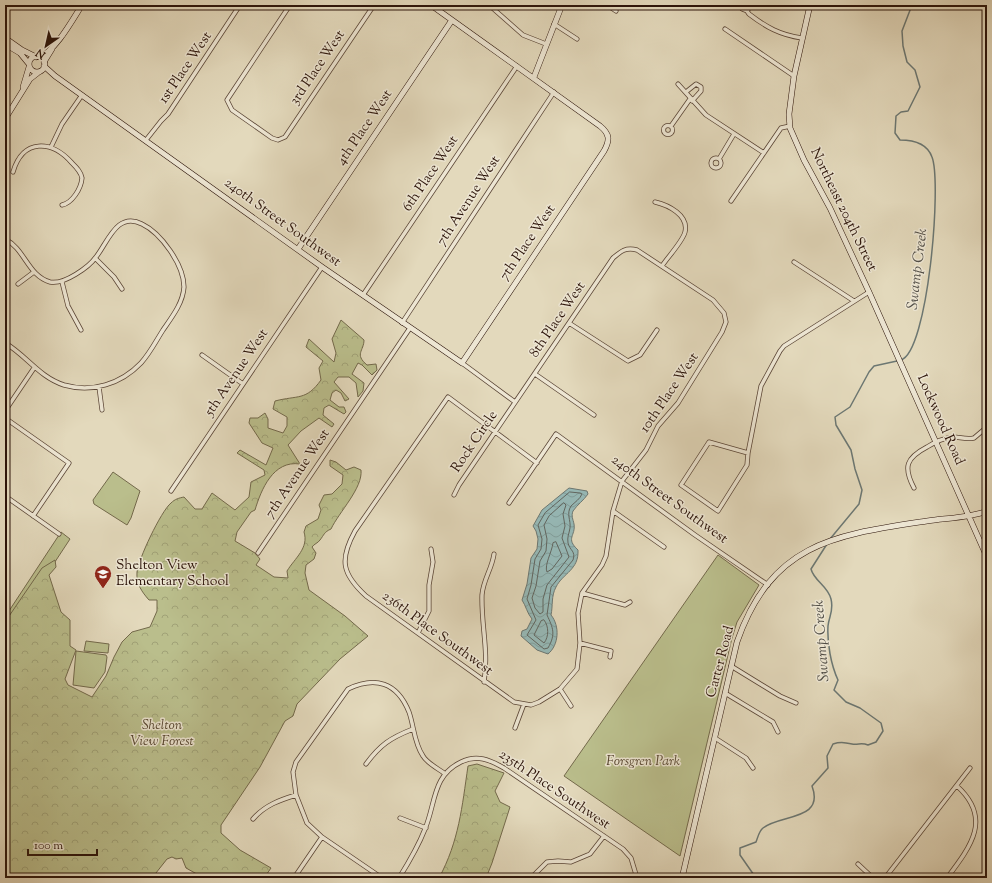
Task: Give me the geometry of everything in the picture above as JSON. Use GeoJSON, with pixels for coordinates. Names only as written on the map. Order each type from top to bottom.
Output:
{"type":"FeatureCollection","features":[{"type":"Feature","properties":{"kind":"street"},"geometry":{"type":"LineString","coordinates":[[22,92],[31,59],[45,54],[53,46],[82,5]]}},
{"type":"Feature","properties":{"kind":"street","name":"1st Place West"},"geometry":{"type":"LineString","coordinates":[[146,140],[168,114],[240,5]]}},
{"type":"Feature","properties":{"kind":"street","name":"3rd Place West"},"geometry":{"type":"LineString","coordinates":[[290,5],[228,96],[228,104],[232,110],[272,138],[278,140],[286,137],[374,5]]}},
{"type":"Feature","properties":{"kind":"street"},"geometry":{"type":"LineString","coordinates":[[431,5],[554,92]]}},
{"type":"Feature","properties":{"kind":"street"},"geometry":{"type":"LineString","coordinates":[[489,5],[523,35],[546,44]]}},
{"type":"Feature","properties":{"kind":"street"},"geometry":{"type":"LineString","coordinates":[[534,77],[562,5]]}},
{"type":"Feature","properties":{"kind":"street"},"geometry":{"type":"LineString","coordinates":[[607,5],[616,11]]}},
{"type":"Feature","properties":{"kind":"street"},"geometry":{"type":"LineString","coordinates":[[740,5],[742,9],[747,11],[771,30],[780,34],[802,38]]}},
{"type":"Feature","properties":{"kind":"street"},"geometry":{"type":"LineString","coordinates":[[747,11],[751,5]]}},
{"type":"Feature","properties":{"kind":"street"},"geometry":{"type":"LineString","coordinates":[[731,201],[781,128],[790,126],[789,114],[794,76],[810,5]]}},
{"type":"Feature","properties":{"kind":"street","name":"4th Place West"},"geometry":{"type":"LineString","coordinates":[[298,249],[452,20]]}},
{"type":"Feature","properties":{"kind":"street"},"geometry":{"type":"LineString","coordinates":[[554,24],[577,39]]}},
{"type":"Feature","properties":{"kind":"street"},"geometry":{"type":"LineString","coordinates":[[725,30],[794,76]]}},
{"type":"Feature","properties":{"kind":"street"},"geometry":{"type":"LineString","coordinates":[[5,38],[22,50],[37,57],[42,68]]}},
{"type":"Feature","properties":{"kind":"street","name":"240th Street Southwest"},"geometry":{"type":"LineString","coordinates":[[5,44],[20,53],[32,71],[42,68],[55,76],[322,267],[462,363],[515,402]]}},
{"type":"Feature","properties":{"kind":"street"},"geometry":{"type":"LineString","coordinates":[[5,120],[30,79],[42,68],[49,57],[53,46]]}},
{"type":"Feature","properties":{"kind":"street","name":"6th Place West"},"geometry":{"type":"LineString","coordinates":[[363,295],[517,66]]}},
{"type":"Feature","properties":{"kind":"street"},"geometry":{"type":"LineString","coordinates":[[678,84],[706,115],[764,153]]}},
{"type":"Feature","properties":{"kind":"street"},"geometry":{"type":"LineString","coordinates":[[671,126],[691,100],[701,91],[701,87],[696,84],[686,92]]}},
{"type":"Feature","properties":{"kind":"street","name":"7th Place West"},"geometry":{"type":"LineString","coordinates":[[462,363],[608,144],[608,135],[600,126],[554,92]]}},
{"type":"Feature","properties":{"kind":"street","name":"7th Avenue West"},"geometry":{"type":"LineString","coordinates":[[402,323],[554,92]]}},
{"type":"Feature","properties":{"kind":"street"},"geometry":{"type":"LineString","coordinates":[[51,147],[62,124],[82,95]]}},
{"type":"Feature","properties":{"kind":"street","name":"Northeast 204th Street"},"geometry":{"type":"LineString","coordinates":[[790,126],[804,160],[830,208],[869,292]]}},
{"type":"Feature","properties":{"kind":"street"},"geometry":{"type":"LineString","coordinates":[[719,159],[734,134]]}},
{"type":"Feature","properties":{"kind":"street"},"geometry":{"type":"LineString","coordinates":[[13,172],[18,157],[33,147],[51,147],[68,158],[81,174],[82,178],[79,189],[69,201],[62,204]]}},
{"type":"Feature","properties":{"kind":"street"},"geometry":{"type":"LineString","coordinates":[[655,202],[666,204],[681,215],[685,224],[685,232],[662,266]]}},
{"type":"Feature","properties":{"kind":"street"},"geometry":{"type":"LineString","coordinates":[[5,239],[16,247],[34,272],[51,282],[62,282],[71,277],[95,258],[115,228],[125,221],[136,221],[150,229],[168,248],[178,262],[184,287],[177,311],[142,361],[135,369],[125,376],[99,387],[84,388],[63,385],[48,378],[5,343]]}},
{"type":"Feature","properties":{"kind":"street","name":"8th Place West"},"geometry":{"type":"LineString","coordinates":[[515,402],[614,258],[621,251],[631,248],[637,250],[662,266]]}},
{"type":"Feature","properties":{"kind":"street"},"geometry":{"type":"LineString","coordinates":[[95,258],[114,277],[122,289]]}},
{"type":"Feature","properties":{"kind":"street"},"geometry":{"type":"LineString","coordinates":[[794,262],[854,301]]}},
{"type":"Feature","properties":{"kind":"street","name":"10th Place West"},"geometry":{"type":"LineString","coordinates":[[622,481],[646,450],[658,426],[678,402],[722,332],[726,322],[724,313],[713,300],[662,266]]}},
{"type":"Feature","properties":{"kind":"street","name":"5th Avenue West"},"geometry":{"type":"LineString","coordinates":[[171,491],[322,267]]}},
{"type":"Feature","properties":{"kind":"street"},"geometry":{"type":"LineString","coordinates":[[18,284],[34,272]]}},
{"type":"Feature","properties":{"kind":"street"},"geometry":{"type":"LineString","coordinates":[[62,282],[68,306],[81,330]]}},
{"type":"Feature","properties":{"kind":"street"},"geometry":{"type":"LineString","coordinates":[[748,453],[709,442],[681,485],[718,511],[748,465],[748,453],[760,392],[775,357],[784,346],[869,292]]}},
{"type":"Feature","properties":{"kind":"street","name":"Lockwood Road"},"geometry":{"type":"LineString","coordinates":[[869,292],[970,515],[987,557]]}},
{"type":"Feature","properties":{"kind":"street"},"geometry":{"type":"LineString","coordinates":[[569,323],[628,361],[640,355],[657,330]]}},
{"type":"Feature","properties":{"kind":"street","name":"7th Avenue West"},"geometry":{"type":"LineString","coordinates":[[258,553],[410,328]]}},
{"type":"Feature","properties":{"kind":"street"},"geometry":{"type":"LineString","coordinates":[[202,355],[243,384]]}},
{"type":"Feature","properties":{"kind":"street"},"geometry":{"type":"LineString","coordinates":[[5,411],[34,368]]}},
{"type":"Feature","properties":{"kind":"street"},"geometry":{"type":"LineString","coordinates":[[535,374],[594,415]]}},
{"type":"Feature","properties":{"kind":"street"},"geometry":{"type":"LineString","coordinates":[[99,387],[102,410]]}},
{"type":"Feature","properties":{"kind":"street","name":"236th Place Southwest"},"geometry":{"type":"LineString","coordinates":[[494,432],[448,397],[355,532],[345,553],[346,570],[356,587],[366,596],[484,682],[514,702],[524,704]]}},
{"type":"Feature","properties":{"kind":"street","name":"Rock Circle"},"geometry":{"type":"LineString","coordinates":[[454,495],[459,485],[515,402]]}},
{"type":"Feature","properties":{"kind":"street"},"geometry":{"type":"LineString","coordinates":[[5,418],[69,463],[33,516]]}},
{"type":"Feature","properties":{"kind":"street"},"geometry":{"type":"LineString","coordinates":[[914,488],[908,476],[907,469],[910,458],[914,454],[937,441],[953,437],[969,439],[974,438],[987,427]]}},
{"type":"Feature","properties":{"kind":"street"},"geometry":{"type":"LineString","coordinates":[[494,432],[538,463],[509,503]]}},
{"type":"Feature","properties":{"kind":"street","name":"240th Street Southwest"},"geometry":{"type":"LineString","coordinates":[[538,463],[556,434],[768,585]]}},
{"type":"Feature","properties":{"kind":"street"},"geometry":{"type":"LineString","coordinates":[[515,728],[524,704],[531,705],[539,702],[560,689],[577,669],[580,643],[578,613],[582,593],[602,566],[606,556],[613,511],[622,481]]}},
{"type":"Feature","properties":{"kind":"street"},"geometry":{"type":"LineString","coordinates":[[5,496],[59,534]]}},
{"type":"Feature","properties":{"kind":"street","name":"Carter Road"},"geometry":{"type":"LineString","coordinates":[[682,878],[731,666],[742,627],[768,585],[786,565],[802,553],[818,544],[843,536],[888,527],[970,515],[987,510]]}},
{"type":"Feature","properties":{"kind":"street"},"geometry":{"type":"LineString","coordinates":[[613,511],[664,547]]}},
{"type":"Feature","properties":{"kind":"street"},"geometry":{"type":"LineString","coordinates":[[418,634],[429,611],[429,585],[433,562],[431,549]]}},
{"type":"Feature","properties":{"kind":"street"},"geometry":{"type":"LineString","coordinates":[[484,682],[487,663],[482,596],[484,583],[492,566],[494,554]]}},
{"type":"Feature","properties":{"kind":"street"},"geometry":{"type":"LineString","coordinates":[[582,593],[625,604],[630,602]]}},
{"type":"Feature","properties":{"kind":"street"},"geometry":{"type":"LineString","coordinates":[[580,643],[611,651],[610,657]]}},
{"type":"Feature","properties":{"kind":"street"},"geometry":{"type":"LineString","coordinates":[[731,666],[796,704]]}},
{"type":"Feature","properties":{"kind":"street"},"geometry":{"type":"LineString","coordinates":[[382,878],[322,837],[307,823],[296,795],[293,772],[296,762],[339,698],[348,689],[361,683],[371,681],[384,683],[394,690],[409,712],[422,756],[444,773],[437,790],[426,828],[413,857],[399,878]]}},
{"type":"Feature","properties":{"kind":"street"},"geometry":{"type":"LineString","coordinates":[[560,689],[571,706]]}},
{"type":"Feature","properties":{"kind":"street"},"geometry":{"type":"LineString","coordinates":[[725,693],[773,722],[778,732]]}},
{"type":"Feature","properties":{"kind":"street"},"geometry":{"type":"LineString","coordinates":[[366,764],[377,750],[392,737],[413,729]]}},
{"type":"Feature","properties":{"kind":"street"},"geometry":{"type":"LineString","coordinates":[[715,738],[746,758],[753,768]]}},
{"type":"Feature","properties":{"kind":"street","name":"235th Place Southwest"},"geometry":{"type":"LineString","coordinates":[[444,773],[464,760],[480,758],[490,760],[622,849],[631,858],[638,877]]}},
{"type":"Feature","properties":{"kind":"street"},"geometry":{"type":"LineString","coordinates":[[885,878],[970,768]]}},
{"type":"Feature","properties":{"kind":"street"},"geometry":{"type":"LineString","coordinates":[[957,786],[971,796],[979,810]]}},
{"type":"Feature","properties":{"kind":"street"},"geometry":{"type":"LineString","coordinates":[[253,819],[260,811],[272,804],[296,795]]}},
{"type":"Feature","properties":{"kind":"street"},"geometry":{"type":"LineString","coordinates":[[400,818],[426,828]]}},
{"type":"Feature","properties":{"kind":"street"},"geometry":{"type":"LineString","coordinates":[[947,878],[977,839],[981,826],[981,819]]}},
{"type":"Feature","properties":{"kind":"street"},"geometry":{"type":"LineString","coordinates":[[531,878],[547,862],[572,862],[590,854],[604,836]]}},
{"type":"Feature","properties":{"kind":"street"},"geometry":{"type":"LineString","coordinates":[[294,878],[322,837]]}},
{"type":"Feature","properties":{"kind":"street"},"geometry":{"type":"LineString","coordinates":[[858,864],[873,878]]}},
{"type":"Feature","properties":{"kind":"green space","name":"Shelton View Forest"},"geometry":{"type":"Polygon","coordinates":[[[341,320],[364,340],[360,355],[361,358],[367,365],[376,364],[377,370],[372,375],[358,363],[352,374],[364,383],[363,391],[358,397],[356,383],[349,377],[338,377],[334,382],[349,399],[345,401],[341,393],[336,390],[332,393],[330,400],[339,407],[344,407],[346,412],[344,414],[329,405],[324,408],[323,415],[334,424],[332,427],[319,418],[301,431],[288,445],[300,464],[291,464],[282,467],[275,472],[265,486],[255,510],[251,512],[237,532],[235,541],[255,553],[260,559],[256,565],[274,577],[288,578],[287,571],[300,553],[305,543],[304,532],[306,526],[318,519],[321,510],[319,505],[324,495],[332,494],[342,484],[343,475],[330,466],[330,460],[336,462],[346,470],[354,467],[361,470],[361,477],[350,500],[331,529],[325,532],[319,541],[312,547],[316,553],[314,559],[306,565],[305,573],[309,590],[345,616],[368,636],[340,659],[297,704],[293,716],[285,721],[260,767],[221,825],[221,833],[240,850],[271,868],[264,878],[204,878],[186,868],[182,858],[176,859],[172,857],[167,859],[152,878],[5,878],[5,622],[42,568],[55,560],[56,567],[49,575],[61,612],[70,620],[70,646],[76,650],[65,679],[68,685],[92,697],[106,676],[122,642],[132,632],[150,627],[157,611],[157,600],[149,600],[144,594],[140,588],[137,572],[146,547],[162,515],[173,502],[182,497],[184,497],[195,509],[202,509],[212,493],[235,510],[249,497],[251,482],[265,475],[264,470],[237,453],[240,450],[266,465],[273,448],[262,443],[249,423],[250,418],[258,418],[265,413],[268,419],[268,428],[283,433],[287,426],[287,417],[273,409],[275,401],[301,396],[316,387],[321,380],[319,368],[323,361],[306,347],[309,339],[334,362],[336,353],[332,339],[341,320]]]}},
{"type":"Feature","properties":{"kind":"green space"},"geometry":{"type":"Polygon","coordinates":[[[113,472],[140,491],[131,518],[127,525],[94,504],[93,500],[113,472]]]}},
{"type":"Feature","properties":{"kind":"green space"},"geometry":{"type":"Polygon","coordinates":[[[61,532],[70,539],[5,638],[5,617],[61,532]]]}},
{"type":"Feature","properties":{"kind":"green space","name":"Forsgren Park"},"geometry":{"type":"Polygon","coordinates":[[[718,555],[759,585],[737,622],[732,638],[680,856],[564,776],[718,555]]]}},
{"type":"Feature","properties":{"kind":"green space"},"geometry":{"type":"Polygon","coordinates":[[[86,641],[109,644],[108,653],[84,651],[86,641]]]}},
{"type":"Feature","properties":{"kind":"green space"},"geometry":{"type":"Polygon","coordinates":[[[76,651],[106,655],[107,657],[105,672],[94,688],[73,685],[76,651]]]}},
{"type":"Feature","properties":{"kind":"green space"},"geometry":{"type":"Polygon","coordinates":[[[477,764],[504,773],[495,791],[500,802],[510,807],[492,863],[486,878],[439,878],[451,851],[459,824],[468,766],[477,764]]]}},
{"type":"Feature","properties":{"kind":"water"},"geometry":{"type":"Polygon","coordinates":[[[569,488],[587,491],[588,494],[572,513],[574,528],[572,543],[578,550],[578,557],[573,567],[559,582],[554,590],[551,615],[556,624],[557,635],[554,646],[548,654],[537,650],[521,636],[522,631],[527,629],[532,619],[522,600],[527,584],[531,558],[537,549],[538,539],[533,526],[542,510],[569,488]]]}},
{"type":"Feature","properties":{"kind":"waterway","name":"Swamp Creek"},"geometry":{"type":"LineString","coordinates":[[901,360],[910,350],[919,329],[930,265],[934,231],[935,199],[935,173],[930,152],[919,143],[900,140],[895,133],[896,116],[901,112],[908,111],[920,87],[915,70],[907,62],[903,46],[902,31],[912,5]]}},
{"type":"Feature","properties":{"kind":"waterway","name":"Swamp Creek"},"geometry":{"type":"LineString","coordinates":[[830,539],[859,504],[862,490],[851,450],[836,425],[835,417],[850,407],[869,372],[874,366],[897,361]]}},
{"type":"Feature","properties":{"kind":"waterway","name":"Swamp Creek"},"geometry":{"type":"LineString","coordinates":[[756,878],[740,855],[740,848],[756,842],[763,828],[780,820],[799,815],[807,811],[812,805],[814,797],[812,786],[828,768],[827,756],[833,744],[841,742],[868,745],[876,742],[883,731],[881,723],[860,708],[846,702],[834,690],[838,680],[831,661],[828,640],[828,626],[832,610],[831,599],[811,569],[827,544]]}},
{"type":"Feature","properties":{"kind":"place","name":"Shelton View Elementary School"},"geometry":{"type":"Point","coordinates":[103,589]}}]}
